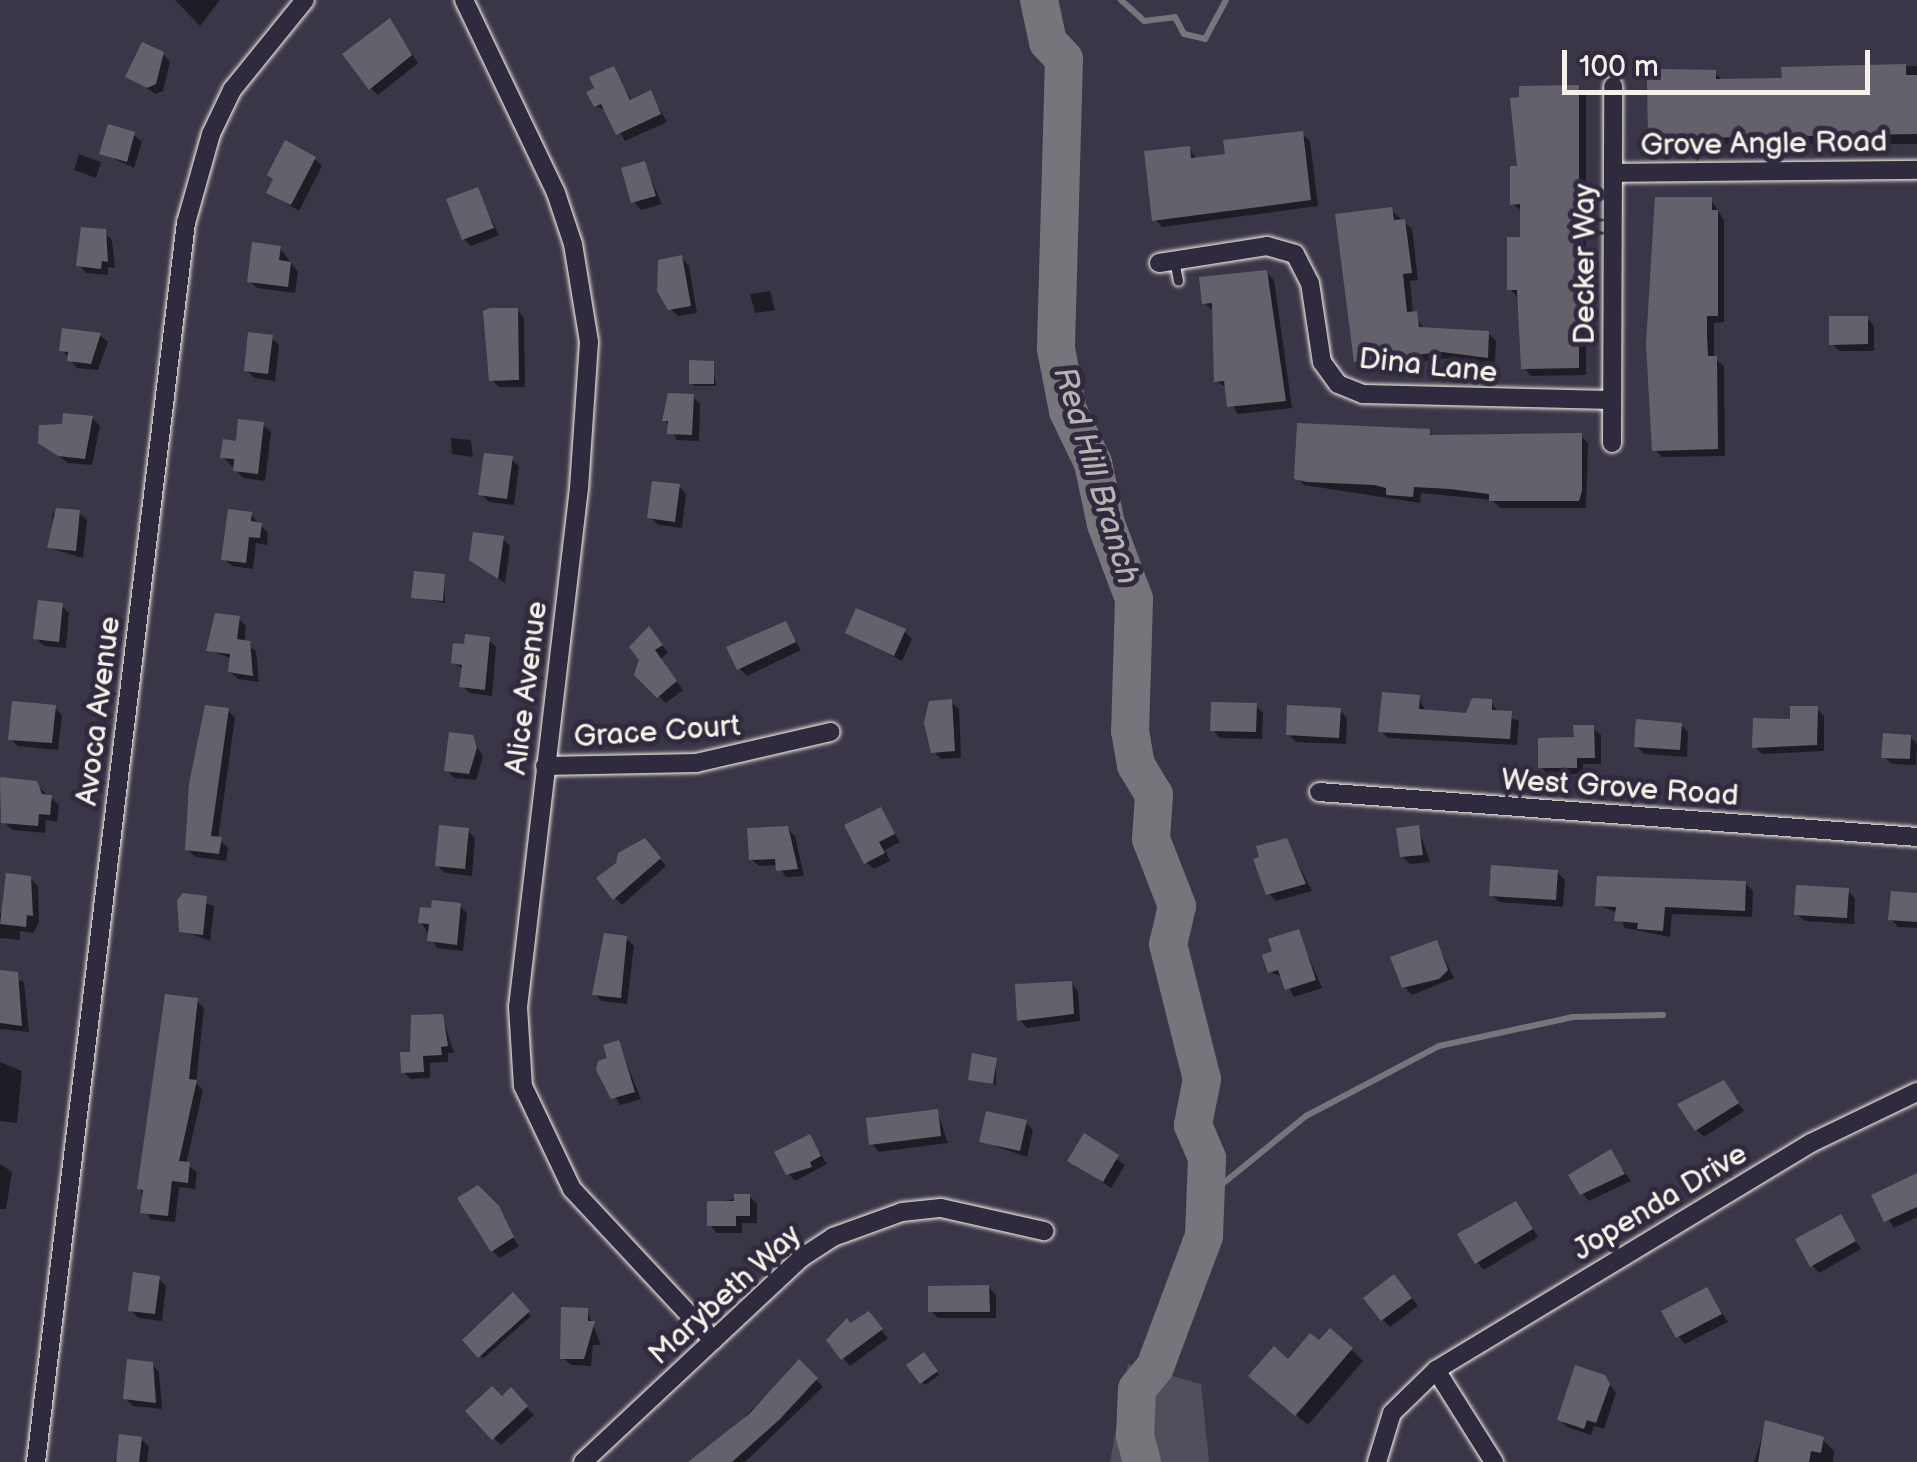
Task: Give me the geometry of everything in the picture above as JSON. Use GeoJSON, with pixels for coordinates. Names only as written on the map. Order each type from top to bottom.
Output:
{"type":"FeatureCollection","features":[{"type":"Feature","properties":{"kind":"street","name":"Avoca Avenue"},"geometry":{"type":"LineString","coordinates":[[36,1462],[186,223],[210,134],[232,90],[305,0]]}},
{"type":"Feature","properties":{"kind":"street","name":"Alice Avenue"},"geometry":{"type":"LineString","coordinates":[[464,0],[556,193],[573,244],[588,342],[588,401],[518,1007],[523,1086],[572,1189],[712,1340]]}},
{"type":"Feature","properties":{"kind":"street","name":"Decker Way"},"geometry":{"type":"LineString","coordinates":[[1612,443],[1613,86]]}},
{"type":"Feature","properties":{"kind":"street","name":"Grove Angle Road"},"geometry":{"type":"LineString","coordinates":[[1612,173],[1917,170]]}},
{"type":"Feature","properties":{"kind":"street","name":"Dina Lane"},"geometry":{"type":"LineString","coordinates":[[1167,262],[1266,246],[1295,254],[1310,283],[1322,362],[1338,384],[1364,394],[1612,400]]}},
{"type":"Feature","properties":{"kind":"street","name":"Grace Court"},"geometry":{"type":"LineString","coordinates":[[545,766],[696,763],[830,732]]}},
{"type":"Feature","properties":{"kind":"street","name":"West Grove Road"},"geometry":{"type":"LineString","coordinates":[[1319,792],[1917,837]]}},
{"type":"Feature","properties":{"kind":"street","name":"Jopenda Drive"},"geometry":{"type":"LineString","coordinates":[[1377,1462],[1392,1412],[1436,1370],[1811,1142],[1917,1092]]}},
{"type":"Feature","properties":{"kind":"street","name":"Marybeth Way"},"geometry":{"type":"LineString","coordinates":[[583,1462],[802,1258],[866,1222],[941,1208],[1044,1231]]}},
{"type":"Feature","properties":{"kind":"street"},"geometry":{"type":"LineString","coordinates":[[1436,1370],[1494,1462]]}},
{"type":"Feature","properties":{"kind":"lane"},"geometry":{"type":"LineString","coordinates":[[1167,262],[1178,281]]}},
{"type":"Feature","properties":{"kind":"shaded area"},"geometry":{"type":"Polygon","coordinates":[[[1128,1364],[1201,1384],[1209,1462],[1110,1462],[1128,1364]]]}},
{"type":"Feature","properties":{"kind":"building"},"geometry":{"type":"Polygon","coordinates":[[[390,18],[412,55],[369,90],[342,54],[390,18]]]}},
{"type":"Feature","properties":{"kind":"building"},"geometry":{"type":"Polygon","coordinates":[[[142,42],[164,52],[156,84],[147,88],[125,77],[142,42]]]}},
{"type":"Feature","properties":{"kind":"building"},"geometry":{"type":"Polygon","coordinates":[[[1906,64],[1906,75],[1917,75],[1917,134],[1648,139],[1647,80],[1661,80],[1661,69],[1716,70],[1716,79],[1782,78],[1781,67],[1906,64]]]}},
{"type":"Feature","properties":{"kind":"building"},"geometry":{"type":"Polygon","coordinates":[[[614,66],[630,100],[651,90],[661,114],[616,135],[601,104],[594,107],[586,92],[594,88],[589,77],[614,66]]]}},
{"type":"Feature","properties":{"kind":"building"},"geometry":{"type":"Polygon","coordinates":[[[1579,85],[1579,368],[1521,369],[1517,290],[1507,290],[1507,237],[1520,237],[1520,204],[1510,205],[1510,166],[1517,166],[1510,98],[1519,97],[1519,86],[1579,85]]]}},
{"type":"Feature","properties":{"kind":"building"},"geometry":{"type":"Polygon","coordinates":[[[108,124],[135,132],[127,162],[99,154],[108,124]]]}},
{"type":"Feature","properties":{"kind":"building"},"geometry":{"type":"Polygon","coordinates":[[[1303,131],[1311,200],[1152,221],[1144,151],[1190,146],[1191,158],[1225,154],[1223,140],[1303,131]]]}},
{"type":"Feature","properties":{"kind":"building"},"geometry":{"type":"Polygon","coordinates":[[[285,140],[316,157],[291,205],[266,193],[273,179],[267,175],[285,140]]]}},
{"type":"Feature","properties":{"kind":"building"},"geometry":{"type":"Polygon","coordinates":[[[645,161],[656,196],[631,203],[621,168],[645,161]]]}},
{"type":"Feature","properties":{"kind":"building"},"geometry":{"type":"Polygon","coordinates":[[[478,187],[494,228],[462,240],[446,199],[478,187]]]}},
{"type":"Feature","properties":{"kind":"building"},"geometry":{"type":"Polygon","coordinates":[[[1655,197],[1712,197],[1712,210],[1718,210],[1718,316],[1707,316],[1707,336],[1708,356],[1717,356],[1718,449],[1652,451],[1646,344],[1655,197]]]}},
{"type":"Feature","properties":{"kind":"building"},"geometry":{"type":"Polygon","coordinates":[[[1392,207],[1394,220],[1405,219],[1412,273],[1403,274],[1407,312],[1417,311],[1419,327],[1489,331],[1488,358],[1442,352],[1354,362],[1335,214],[1392,207]]]}},
{"type":"Feature","properties":{"kind":"building"},"geometry":{"type":"Polygon","coordinates":[[[81,227],[106,229],[108,262],[102,261],[101,269],[76,266],[81,227]]]}},
{"type":"Feature","properties":{"kind":"building"},"geometry":{"type":"Polygon","coordinates":[[[252,242],[281,246],[279,260],[291,262],[288,287],[247,282],[252,242]]]}},
{"type":"Feature","properties":{"kind":"building"},"geometry":{"type":"Polygon","coordinates":[[[682,255],[691,306],[668,310],[657,291],[658,260],[682,255]]]}},
{"type":"Feature","properties":{"kind":"building"},"geometry":{"type":"Polygon","coordinates":[[[1267,270],[1286,401],[1227,407],[1224,381],[1214,382],[1212,303],[1202,304],[1199,277],[1267,270]]]}},
{"type":"Feature","properties":{"kind":"building"},"geometry":{"type":"Polygon","coordinates":[[[518,308],[519,380],[489,381],[483,311],[518,308]]]}},
{"type":"Feature","properties":{"kind":"building"},"geometry":{"type":"Polygon","coordinates":[[[1829,316],[1868,316],[1868,344],[1829,345],[1829,316]]]}},
{"type":"Feature","properties":{"kind":"building"},"geometry":{"type":"Polygon","coordinates":[[[62,328],[101,333],[91,364],[67,361],[68,352],[59,351],[62,328]]]}},
{"type":"Feature","properties":{"kind":"building"},"geometry":{"type":"Polygon","coordinates":[[[248,332],[273,335],[268,374],[244,371],[248,332]]]}},
{"type":"Feature","properties":{"kind":"building"},"geometry":{"type":"Polygon","coordinates":[[[689,360],[714,361],[714,384],[689,384],[689,360]]]}},
{"type":"Feature","properties":{"kind":"building"},"geometry":{"type":"Polygon","coordinates":[[[668,393],[694,394],[692,435],[667,434],[668,421],[662,421],[668,393]]]}},
{"type":"Feature","properties":{"kind":"building"},"geometry":{"type":"Polygon","coordinates":[[[63,413],[93,416],[85,459],[58,456],[38,443],[39,425],[62,424],[63,413]]]}},
{"type":"Feature","properties":{"kind":"building"},"geometry":{"type":"Polygon","coordinates":[[[238,419],[264,422],[258,474],[233,471],[234,459],[220,458],[223,439],[236,441],[238,419]]]}},
{"type":"Feature","properties":{"kind":"building"},"geometry":{"type":"Polygon","coordinates":[[[1297,423],[1430,429],[1430,435],[1582,433],[1582,491],[1579,501],[1489,501],[1489,494],[1450,489],[1414,487],[1413,497],[1386,495],[1386,488],[1374,485],[1294,479],[1297,423]]]}},
{"type":"Feature","properties":{"kind":"building"},"geometry":{"type":"Polygon","coordinates":[[[484,453],[513,456],[507,499],[478,495],[484,453]]]}},
{"type":"Feature","properties":{"kind":"building"},"geometry":{"type":"Polygon","coordinates":[[[652,481],[680,484],[675,522],[647,518],[652,481]]]}},
{"type":"Feature","properties":{"kind":"building"},"geometry":{"type":"Polygon","coordinates":[[[56,508],[80,510],[76,551],[47,548],[56,508]]]}},
{"type":"Feature","properties":{"kind":"building"},"geometry":{"type":"Polygon","coordinates":[[[228,509],[252,512],[251,521],[262,523],[260,538],[249,537],[246,563],[221,560],[228,509]]]}},
{"type":"Feature","properties":{"kind":"building"},"geometry":{"type":"Polygon","coordinates":[[[473,532],[504,536],[498,579],[469,560],[473,532]]]}},
{"type":"Feature","properties":{"kind":"building"},"geometry":{"type":"Polygon","coordinates":[[[414,571],[445,574],[443,601],[411,598],[414,571]]]}},
{"type":"Feature","properties":{"kind":"building"},"geometry":{"type":"Polygon","coordinates":[[[38,600],[63,603],[59,642],[33,639],[38,600]]]}},
{"type":"Feature","properties":{"kind":"building"},"geometry":{"type":"Polygon","coordinates":[[[856,608],[906,629],[894,656],[845,633],[856,608]]]}},
{"type":"Feature","properties":{"kind":"building"},"geometry":{"type":"Polygon","coordinates":[[[215,613],[240,616],[237,639],[250,641],[253,676],[228,672],[230,654],[206,651],[215,613]]]}},
{"type":"Feature","properties":{"kind":"building"},"geometry":{"type":"Polygon","coordinates":[[[786,621],[796,642],[737,670],[726,647],[786,621]]]}},
{"type":"Feature","properties":{"kind":"building"},"geometry":{"type":"Polygon","coordinates":[[[649,626],[663,645],[655,650],[677,681],[657,698],[634,675],[639,660],[629,647],[649,626]]]}},
{"type":"Feature","properties":{"kind":"building"},"geometry":{"type":"Polygon","coordinates":[[[465,634],[490,637],[485,690],[459,687],[462,665],[451,663],[453,643],[464,644],[465,634]]]}},
{"type":"Feature","properties":{"kind":"building"},"geometry":{"type":"Polygon","coordinates":[[[1382,692],[1420,695],[1419,709],[1466,713],[1472,698],[1492,699],[1492,710],[1512,711],[1510,739],[1378,732],[1382,692]]]}},
{"type":"Feature","properties":{"kind":"building"},"geometry":{"type":"Polygon","coordinates":[[[952,699],[955,751],[931,753],[924,723],[929,701],[952,699]]]}},
{"type":"Feature","properties":{"kind":"building"},"geometry":{"type":"Polygon","coordinates":[[[12,701],[56,705],[52,743],[8,740],[12,701]]]}},
{"type":"Feature","properties":{"kind":"building"},"geometry":{"type":"Polygon","coordinates":[[[1211,702],[1257,703],[1256,732],[1210,731],[1211,702]]]}},
{"type":"Feature","properties":{"kind":"building"},"geometry":{"type":"Polygon","coordinates":[[[205,705],[229,708],[211,836],[222,837],[219,854],[185,850],[189,784],[205,705]]]}},
{"type":"Feature","properties":{"kind":"building"},"geometry":{"type":"Polygon","coordinates":[[[1287,705],[1341,708],[1339,738],[1286,735],[1287,705]]]}},
{"type":"Feature","properties":{"kind":"building"},"geometry":{"type":"Polygon","coordinates":[[[1790,706],[1818,706],[1817,745],[1752,748],[1753,718],[1790,719],[1790,706]]]}},
{"type":"Feature","properties":{"kind":"building"},"geometry":{"type":"Polygon","coordinates":[[[1636,719],[1682,723],[1680,750],[1634,747],[1636,719]]]}},
{"type":"Feature","properties":{"kind":"building"},"geometry":{"type":"Polygon","coordinates":[[[1573,725],[1594,725],[1595,758],[1577,758],[1577,768],[1538,768],[1538,738],[1574,737],[1573,725]]]}},
{"type":"Feature","properties":{"kind":"building"},"geometry":{"type":"Polygon","coordinates":[[[449,732],[473,735],[477,748],[469,774],[444,771],[449,732]]]}},
{"type":"Feature","properties":{"kind":"building"},"geometry":{"type":"Polygon","coordinates":[[[1883,733],[1911,735],[1910,759],[1881,758],[1883,733]]]}},
{"type":"Feature","properties":{"kind":"building"},"geometry":{"type":"Polygon","coordinates":[[[0,777],[37,781],[42,794],[52,795],[50,815],[39,814],[38,826],[1,823],[0,777]]]}},
{"type":"Feature","properties":{"kind":"building"},"geometry":{"type":"Polygon","coordinates":[[[881,807],[895,834],[879,842],[885,853],[864,864],[844,825],[881,807]]]}},
{"type":"Feature","properties":{"kind":"building"},"geometry":{"type":"Polygon","coordinates":[[[439,825],[469,828],[465,869],[435,866],[439,825]]]}},
{"type":"Feature","properties":{"kind":"building"},"geometry":{"type":"Polygon","coordinates":[[[1419,825],[1423,855],[1400,857],[1396,828],[1419,825]]]}},
{"type":"Feature","properties":{"kind":"building"},"geometry":{"type":"Polygon","coordinates":[[[788,826],[798,869],[776,871],[775,859],[749,860],[747,828],[788,826]]]}},
{"type":"Feature","properties":{"kind":"building"},"geometry":{"type":"Polygon","coordinates":[[[645,838],[661,858],[613,900],[596,878],[616,863],[618,853],[645,838]]]}},
{"type":"Feature","properties":{"kind":"building"},"geometry":{"type":"Polygon","coordinates":[[[1287,838],[1306,884],[1266,895],[1253,859],[1259,857],[1256,846],[1287,838]]]}},
{"type":"Feature","properties":{"kind":"building"},"geometry":{"type":"Polygon","coordinates":[[[1491,865],[1558,870],[1556,900],[1489,896],[1491,865]]]}},
{"type":"Feature","properties":{"kind":"building"},"geometry":{"type":"Polygon","coordinates":[[[6,873],[31,876],[33,916],[27,915],[26,927],[0,924],[6,873]]]}},
{"type":"Feature","properties":{"kind":"building"},"geometry":{"type":"Polygon","coordinates":[[[1597,876],[1746,881],[1745,911],[1665,907],[1663,931],[1637,929],[1638,923],[1614,921],[1616,907],[1595,906],[1597,876]]]}},
{"type":"Feature","properties":{"kind":"building"},"geometry":{"type":"Polygon","coordinates":[[[1796,885],[1849,888],[1847,918],[1794,915],[1796,885]]]}},
{"type":"Feature","properties":{"kind":"building"},"geometry":{"type":"Polygon","coordinates":[[[1891,891],[1917,893],[1917,922],[1888,920],[1891,891]]]}},
{"type":"Feature","properties":{"kind":"building"},"geometry":{"type":"Polygon","coordinates":[[[183,893],[207,896],[203,935],[179,932],[177,900],[183,893]]]}},
{"type":"Feature","properties":{"kind":"building"},"geometry":{"type":"Polygon","coordinates":[[[432,900],[461,903],[457,945],[427,941],[429,924],[418,923],[420,907],[431,908],[432,900]]]}},
{"type":"Feature","properties":{"kind":"building"},"geometry":{"type":"Polygon","coordinates":[[[1299,929],[1316,980],[1285,990],[1278,970],[1268,973],[1262,955],[1272,951],[1268,939],[1299,929]]]}},
{"type":"Feature","properties":{"kind":"building"},"geometry":{"type":"Polygon","coordinates":[[[604,933],[627,936],[621,998],[592,995],[604,933]]]}},
{"type":"Feature","properties":{"kind":"building"},"geometry":{"type":"Polygon","coordinates":[[[1437,940],[1448,970],[1439,979],[1402,988],[1390,957],[1437,940]]]}},
{"type":"Feature","properties":{"kind":"building"},"geometry":{"type":"Polygon","coordinates":[[[0,970],[18,972],[22,1026],[0,1023],[0,970]]]}},
{"type":"Feature","properties":{"kind":"building"},"geometry":{"type":"Polygon","coordinates":[[[1072,981],[1074,1014],[1017,1021],[1015,984],[1072,981]]]}},
{"type":"Feature","properties":{"kind":"building"},"geometry":{"type":"Polygon","coordinates":[[[165,994],[198,998],[189,1079],[197,1080],[179,1161],[190,1162],[188,1183],[172,1181],[168,1216],[140,1213],[143,1190],[137,1189],[165,994]]]}},
{"type":"Feature","properties":{"kind":"building"},"geometry":{"type":"Polygon","coordinates":[[[443,1014],[448,1046],[441,1047],[442,1055],[423,1056],[424,1072],[401,1073],[400,1052],[410,1052],[411,1015],[443,1014]]]}},
{"type":"Feature","properties":{"kind":"building"},"geometry":{"type":"Polygon","coordinates":[[[619,1040],[635,1092],[611,1099],[596,1070],[598,1061],[607,1058],[603,1045],[619,1040]]]}},
{"type":"Feature","properties":{"kind":"building"},"geometry":{"type":"Polygon","coordinates":[[[972,1053],[997,1058],[993,1084],[968,1080],[972,1053]]]}},
{"type":"Feature","properties":{"kind":"building"},"geometry":{"type":"Polygon","coordinates":[[[1724,1080],[1739,1103],[1695,1131],[1677,1104],[1724,1080]]]}},
{"type":"Feature","properties":{"kind":"building"},"geometry":{"type":"Polygon","coordinates":[[[938,1109],[941,1136],[869,1145],[866,1118],[938,1109]]]}},
{"type":"Feature","properties":{"kind":"building"},"geometry":{"type":"Polygon","coordinates":[[[986,1111],[1027,1120],[1020,1151],[979,1142],[986,1111]]]}},
{"type":"Feature","properties":{"kind":"building"},"geometry":{"type":"Polygon","coordinates":[[[1084,1133],[1119,1155],[1103,1182],[1067,1161],[1084,1133]]]}},
{"type":"Feature","properties":{"kind":"building"},"geometry":{"type":"Polygon","coordinates":[[[810,1134],[821,1156],[810,1162],[812,1167],[786,1175],[774,1152],[810,1134]]]}},
{"type":"Feature","properties":{"kind":"building"},"geometry":{"type":"Polygon","coordinates":[[[1611,1149],[1625,1174],[1580,1195],[1568,1175],[1611,1149]]]}},
{"type":"Feature","properties":{"kind":"building"},"geometry":{"type":"Polygon","coordinates":[[[1917,1173],[1917,1207],[1884,1222],[1871,1195],[1917,1173]]]}},
{"type":"Feature","properties":{"kind":"building"},"geometry":{"type":"Polygon","coordinates":[[[478,1185],[499,1206],[514,1237],[491,1252],[457,1198],[478,1185]]]}},
{"type":"Feature","properties":{"kind":"building"},"geometry":{"type":"Polygon","coordinates":[[[734,1194],[750,1194],[750,1216],[736,1216],[736,1226],[707,1226],[707,1201],[734,1201],[734,1194]]]}},
{"type":"Feature","properties":{"kind":"building"},"geometry":{"type":"Polygon","coordinates":[[[1516,1201],[1533,1229],[1475,1264],[1457,1234],[1516,1201]]]}},
{"type":"Feature","properties":{"kind":"building"},"geometry":{"type":"Polygon","coordinates":[[[1841,1214],[1856,1241],[1810,1267],[1795,1239],[1841,1214]]]}},
{"type":"Feature","properties":{"kind":"building"},"geometry":{"type":"Polygon","coordinates":[[[133,1272],[160,1276],[155,1314],[128,1311],[133,1272]]]}},
{"type":"Feature","properties":{"kind":"building"},"geometry":{"type":"Polygon","coordinates":[[[1394,1274],[1412,1298],[1381,1321],[1363,1298],[1394,1274]]]}},
{"type":"Feature","properties":{"kind":"building"},"geometry":{"type":"Polygon","coordinates":[[[989,1285],[990,1312],[928,1312],[928,1286],[989,1285]]]}},
{"type":"Feature","properties":{"kind":"building"},"geometry":{"type":"Polygon","coordinates":[[[1707,1287],[1722,1314],[1676,1338],[1661,1311],[1707,1287]]]}},
{"type":"Feature","properties":{"kind":"building"},"geometry":{"type":"Polygon","coordinates":[[[513,1292],[530,1311],[478,1358],[462,1340],[513,1292]]]}},
{"type":"Feature","properties":{"kind":"building"},"geometry":{"type":"Polygon","coordinates":[[[561,1307],[588,1308],[588,1321],[595,1321],[584,1359],[560,1359],[561,1307]]]}},
{"type":"Feature","properties":{"kind":"building"},"geometry":{"type":"Polygon","coordinates":[[[869,1311],[883,1329],[841,1360],[826,1340],[847,1318],[850,1323],[869,1311]]]}},
{"type":"Feature","properties":{"kind":"building"},"geometry":{"type":"Polygon","coordinates":[[[1330,1328],[1353,1348],[1295,1416],[1248,1376],[1274,1346],[1288,1359],[1310,1333],[1319,1340],[1330,1328]]]}},
{"type":"Feature","properties":{"kind":"building"},"geometry":{"type":"Polygon","coordinates":[[[924,1352],[938,1371],[920,1384],[906,1365],[924,1352]]]}},
{"type":"Feature","properties":{"kind":"building"},"geometry":{"type":"Polygon","coordinates":[[[127,1359],[153,1362],[156,1403],[123,1399],[127,1359]]]}},
{"type":"Feature","properties":{"kind":"building"},"geometry":{"type":"Polygon","coordinates":[[[799,1359],[818,1378],[780,1419],[732,1462],[688,1462],[749,1414],[799,1359]]]}},
{"type":"Feature","properties":{"kind":"building"},"geometry":{"type":"Polygon","coordinates":[[[1575,1365],[1605,1375],[1610,1384],[1596,1423],[1587,1420],[1584,1429],[1557,1420],[1575,1365]]]}},
{"type":"Feature","properties":{"kind":"building"},"geometry":{"type":"Polygon","coordinates":[[[492,1386],[502,1396],[511,1387],[528,1406],[492,1440],[465,1411],[492,1386]]]}},
{"type":"Feature","properties":{"kind":"building"},"geometry":{"type":"Polygon","coordinates":[[[1765,1420],[1824,1437],[1821,1453],[1811,1451],[1809,1462],[1758,1462],[1765,1420]]]}},
{"type":"Feature","properties":{"kind":"building"},"geometry":{"type":"Polygon","coordinates":[[[119,1434],[142,1437],[139,1462],[116,1462],[119,1434]]]}},
{"type":"Feature","properties":{"kind":"waterway","name":"Red Hill Branch"},"geometry":{"type":"LineString","coordinates":[[1039,0],[1048,42],[1064,59],[1056,349],[1068,411],[1093,463],[1106,524],[1134,599],[1130,731],[1136,765],[1154,795],[1151,839],[1177,906],[1168,944],[1202,1079],[1193,1125],[1207,1158],[1204,1236],[1155,1367],[1137,1389],[1135,1436],[1142,1462]]}},
{"type":"Feature","properties":{"kind":"waterway"},"geometry":{"type":"LineString","coordinates":[[1121,0],[1144,21],[1175,17],[1184,34],[1205,39],[1226,0]]}},
{"type":"Feature","properties":{"kind":"waterway"},"geometry":{"type":"LineString","coordinates":[[1210,1194],[1306,1116],[1439,1046],[1573,1017],[1663,1015]]}}]}
